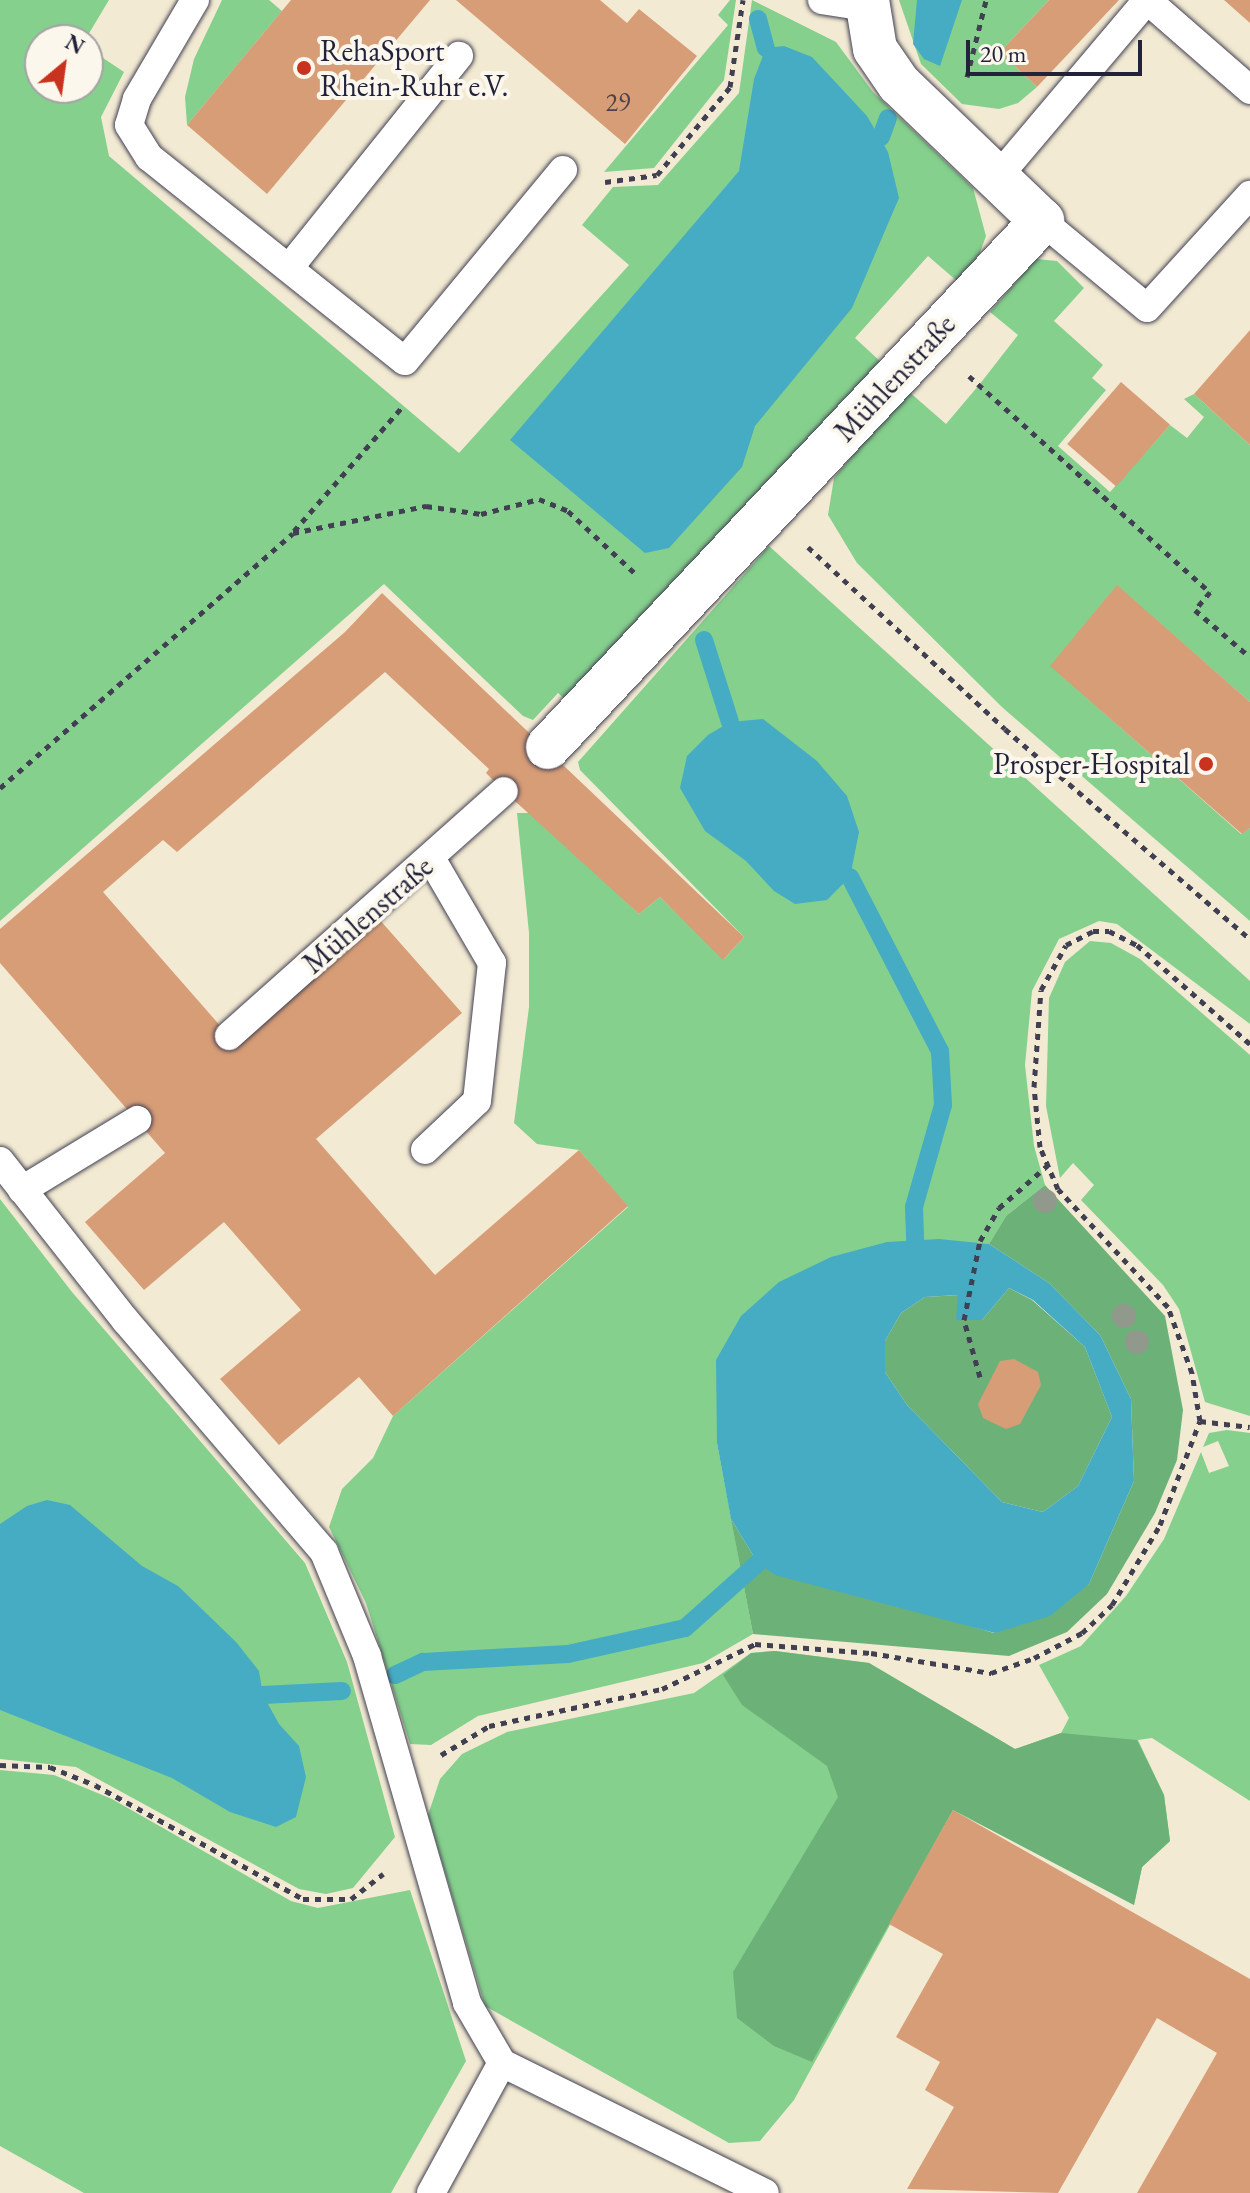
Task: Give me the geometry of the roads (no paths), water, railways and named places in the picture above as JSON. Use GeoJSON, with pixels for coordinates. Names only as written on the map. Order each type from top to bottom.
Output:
{"type":"FeatureCollection","features":[{"type":"Feature","properties":{"kind":"street"},"geometry":{"type":"LineString","coordinates":[[866,3],[875,49],[899,84],[952,140],[1042,221]]}},
{"type":"Feature","properties":{"kind":"street","name":"Mühlenstraße"},"geometry":{"type":"LineString","coordinates":[[548,747],[1042,221]]}},
{"type":"Feature","properties":{"kind":"lane"},"geometry":{"type":"LineString","coordinates":[[195,0],[137,99],[129,125],[149,157],[405,361],[563,170]]}},
{"type":"Feature","properties":{"kind":"lane"},"geometry":{"type":"LineString","coordinates":[[822,0],[866,3]]}},
{"type":"Feature","properties":{"kind":"lane"},"geometry":{"type":"LineString","coordinates":[[996,179],[1147,0],[1250,90]]}},
{"type":"Feature","properties":{"kind":"lane"},"geometry":{"type":"LineString","coordinates":[[289,268],[459,56]]}},
{"type":"Feature","properties":{"kind":"lane"},"geometry":{"type":"LineString","coordinates":[[1042,221],[1147,308],[1250,195]]}},
{"type":"Feature","properties":{"kind":"lane","name":"Mühlenstraße"},"geometry":{"type":"LineString","coordinates":[[229,1036],[432,860],[504,791]]}},
{"type":"Feature","properties":{"kind":"lane"},"geometry":{"type":"LineString","coordinates":[[425,1150],[477,1101],[492,963],[432,860]]}},
{"type":"Feature","properties":{"kind":"lane"},"geometry":{"type":"LineString","coordinates":[[22,1190],[137,1120]]}},
{"type":"Feature","properties":{"kind":"lane"},"geometry":{"type":"LineString","coordinates":[[0,1161],[126,1321],[324,1552],[367,1656],[467,2003],[502,2063],[765,2193]]}},
{"type":"Feature","properties":{"kind":"lane"},"geometry":{"type":"LineString","coordinates":[[431,2193],[502,2063]]}},
{"type":"Feature","properties":{"kind":"water"},"geometry":{"type":"Polygon","coordinates":[[[917,0],[962,0],[940,66],[924,59],[913,44],[917,0]]]}},
{"type":"Feature","properties":{"kind":"water"},"geometry":{"type":"Polygon","coordinates":[[[784,46],[812,57],[867,116],[888,152],[899,198],[852,308],[755,426],[742,467],[669,548],[645,553],[510,440],[739,171],[754,79],[766,48],[784,46]]]}},
{"type":"Feature","properties":{"kind":"water"},"geometry":{"type":"Polygon","coordinates":[[[763,719],[817,761],[847,796],[859,832],[850,877],[827,900],[795,904],[774,891],[746,861],[705,831],[680,788],[687,756],[708,735],[730,722],[763,719]]]}},
{"type":"Feature","properties":{"kind":"water"},"geometry":{"type":"Polygon","coordinates":[[[939,1239],[989,1244],[1049,1283],[1100,1335],[1131,1399],[1134,1481],[1089,1584],[1050,1616],[995,1633],[775,1575],[758,1563],[731,1519],[717,1443],[716,1360],[741,1316],[779,1282],[831,1257],[887,1242],[939,1239]],[[1009,1288],[982,1320],[956,1320],[958,1295],[925,1297],[901,1313],[885,1341],[885,1372],[907,1405],[1002,1502],[1043,1512],[1078,1486],[1112,1417],[1085,1347],[1033,1300],[1009,1288]]]}},
{"type":"Feature","properties":{"kind":"water"},"geometry":{"type":"Polygon","coordinates":[[[47,1500],[70,1505],[142,1566],[178,1586],[236,1642],[259,1671],[263,1695],[279,1724],[299,1746],[306,1777],[296,1817],[276,1827],[230,1812],[172,1778],[0,1710],[0,1524],[27,1506],[47,1500]]]}},
{"type":"Feature","properties":{"kind":"waterway"},"geometry":{"type":"LineString","coordinates":[[758,19],[766,48]]}},
{"type":"Feature","properties":{"kind":"waterway"},"geometry":{"type":"LineString","coordinates":[[881,137],[888,118]]}},
{"type":"Feature","properties":{"kind":"waterway"},"geometry":{"type":"LineString","coordinates":[[704,640],[730,722]]}},
{"type":"Feature","properties":{"kind":"waterway"},"geometry":{"type":"LineString","coordinates":[[850,877],[940,1051],[943,1105],[914,1207],[915,1240]]}},
{"type":"Feature","properties":{"kind":"waterway"},"geometry":{"type":"LineString","coordinates":[[395,1675],[423,1662],[568,1654],[685,1628],[758,1563]]}},
{"type":"Feature","properties":{"kind":"waterway"},"geometry":{"type":"LineString","coordinates":[[263,1695],[342,1691]]}},
{"type":"Feature","properties":{"kind":"place","name":"RehaSport Rhein-Ruhr e.V."},"geometry":{"type":"Point","coordinates":[304,68]}},
{"type":"Feature","properties":{"kind":"place","name":"Prosper-Hospital"},"geometry":{"type":"Point","coordinates":[1206,764]}}]}
